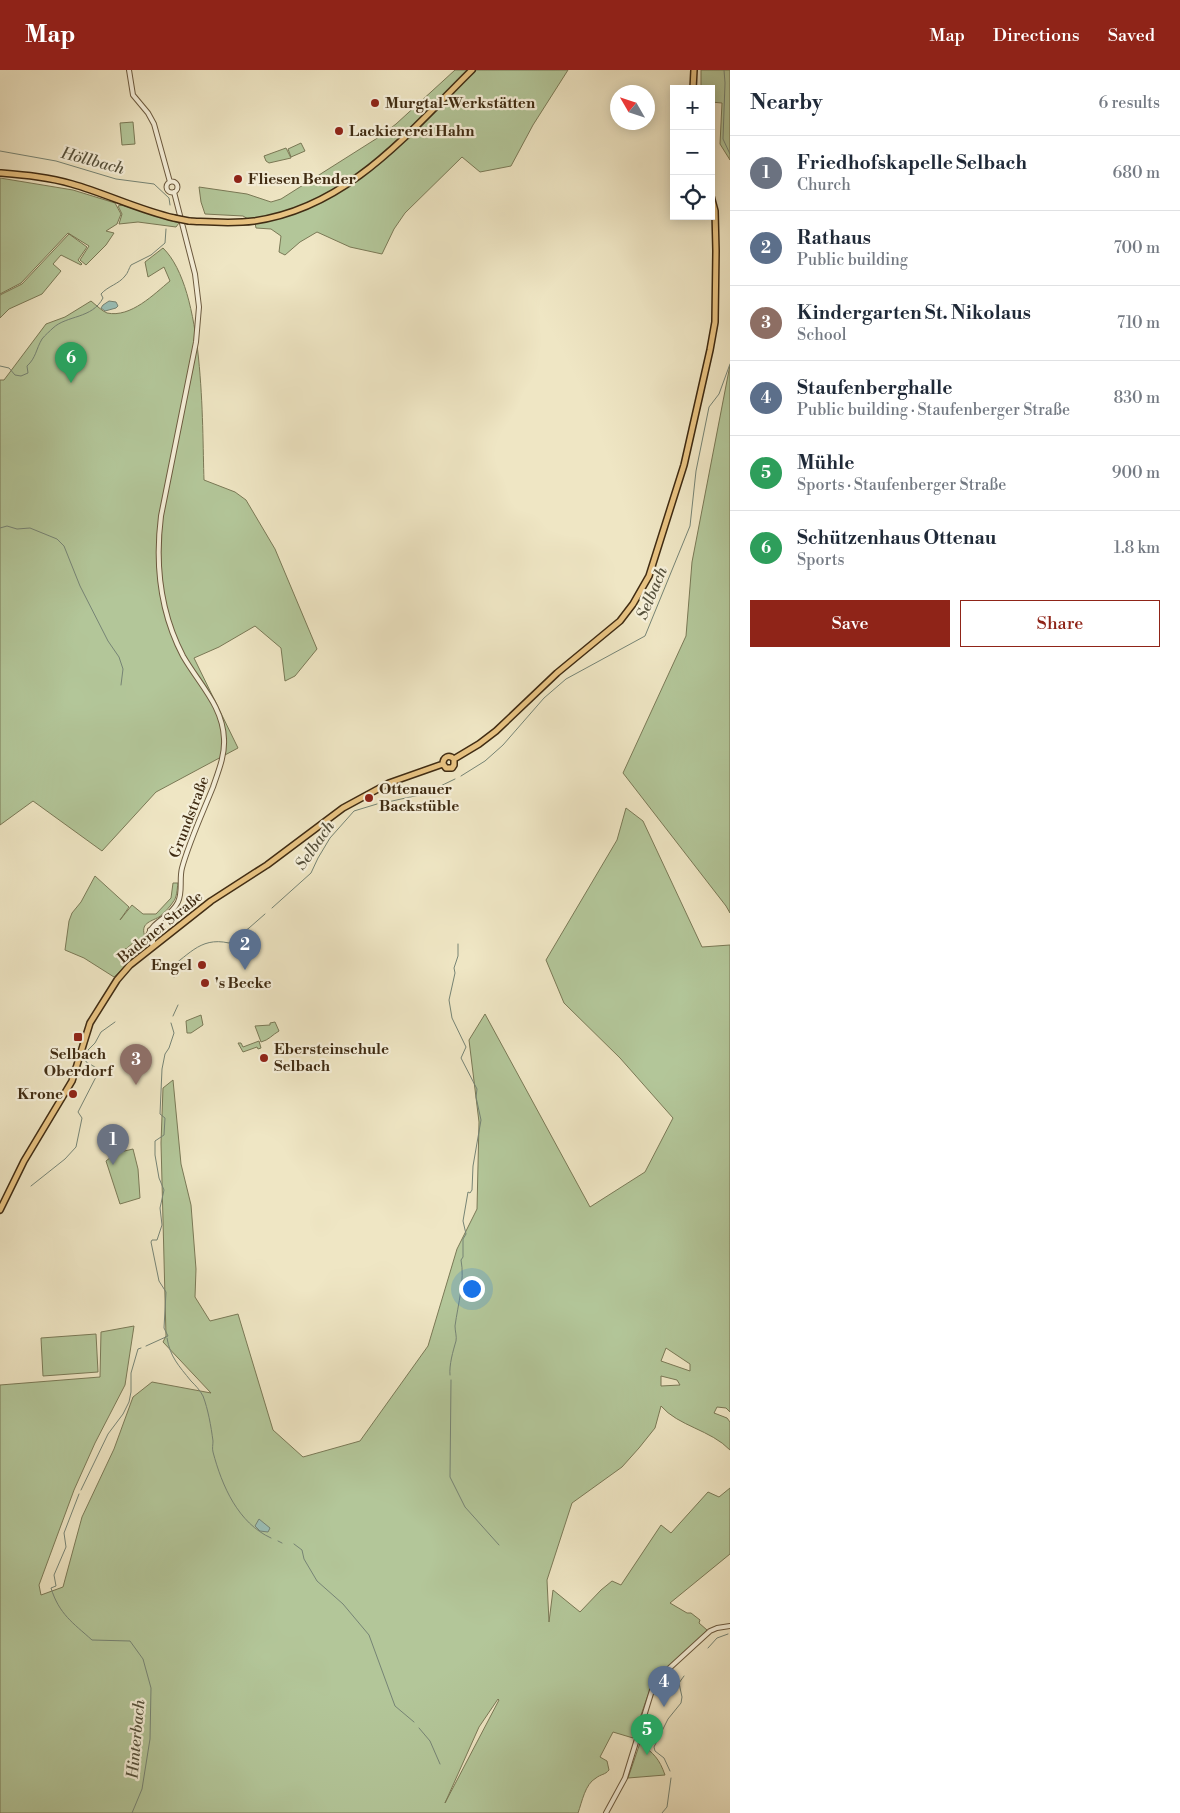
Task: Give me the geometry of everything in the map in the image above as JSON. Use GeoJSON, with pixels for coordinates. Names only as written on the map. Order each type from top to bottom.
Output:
{"type":"FeatureCollection","features":[{"type":"Feature","properties":{"kind":"main road"},"geometry":{"type":"LineString","coordinates":[[0,173],[49,178],[156,214],[174,218],[223,223],[254,221],[288,213],[327,196],[373,166],[413,130],[472,70]]}},
{"type":"Feature","properties":{"kind":"main road"},"geometry":{"type":"LineString","coordinates":[[693,85],[694,70]]}},
{"type":"Feature","properties":{"kind":"main road"},"geometry":{"type":"LineString","coordinates":[[454,759],[496,731],[557,673],[620,620],[633,604],[648,576],[684,465],[710,350],[715,322],[715,211]]}},
{"type":"Feature","properties":{"kind":"main road"},"geometry":{"type":"LineString","coordinates":[[450,756],[454,759],[452,768],[446,768],[443,764],[443,760],[446,757],[450,756]]}},
{"type":"Feature","properties":{"kind":"main road","name":"Badener Straße"},"geometry":{"type":"LineString","coordinates":[[0,1210],[24,1161],[72,1081],[85,1036],[97,1011],[117,980],[130,965],[211,901],[267,865],[343,808],[389,783],[443,764]]}},
{"type":"Feature","properties":{"kind":"street"},"geometry":{"type":"LineString","coordinates":[[129,70],[133,95],[148,113],[154,124],[170,182],[167,189],[174,192],[178,186],[174,182],[170,182]]}},
{"type":"Feature","properties":{"kind":"street","name":"Grundstraße"},"geometry":{"type":"LineString","coordinates":[[153,946],[149,937],[150,930],[154,924],[170,913],[178,902],[182,869],[222,761],[224,741],[220,715],[177,644],[165,609],[159,574],[160,516],[198,324],[198,288],[174,192]]}},
{"type":"Feature","properties":{"kind":"street"},"geometry":{"type":"LineString","coordinates":[[606,1813],[625,1778],[650,1696],[657,1680],[710,1631],[730,1626]]}},
{"type":"Feature","properties":{"kind":"green space"},"geometry":{"type":"Polygon","coordinates":[[[455,70],[568,70],[533,125],[511,166],[480,172],[462,157],[405,213],[394,229],[382,254],[350,247],[317,232],[300,242],[285,255],[279,252],[281,236],[271,229],[256,228],[255,223],[243,216],[205,214],[199,187],[247,194],[271,202],[281,199],[379,137],[455,70]]]}},
{"type":"Feature","properties":{"kind":"green space"},"geometry":{"type":"Polygon","coordinates":[[[701,70],[730,70],[730,160],[720,144],[722,103],[715,102],[715,85],[701,85],[701,70]]]}},
{"type":"Feature","properties":{"kind":"green space"},"geometry":{"type":"Polygon","coordinates":[[[133,122],[135,144],[122,145],[120,123],[133,122]]]}},
{"type":"Feature","properties":{"kind":"green space"},"geometry":{"type":"Polygon","coordinates":[[[301,143],[305,151],[291,157],[288,149],[301,143]]]}},
{"type":"Feature","properties":{"kind":"green space"},"geometry":{"type":"Polygon","coordinates":[[[286,148],[291,158],[269,163],[266,161],[264,156],[286,148]]]}},
{"type":"Feature","properties":{"kind":"green space"},"geometry":{"type":"Polygon","coordinates":[[[0,178],[73,190],[115,203],[121,214],[117,224],[106,231],[114,233],[106,245],[86,265],[80,260],[89,246],[68,233],[21,283],[0,294],[0,178]]]}},
{"type":"Feature","properties":{"kind":"green space"},"geometry":{"type":"Polygon","coordinates":[[[122,205],[179,223],[176,227],[138,222],[119,224],[122,214],[118,206],[122,205]]]}},
{"type":"Feature","properties":{"kind":"green space"},"geometry":{"type":"Polygon","coordinates":[[[69,234],[87,247],[78,260],[82,264],[61,255],[53,264],[61,271],[42,294],[9,309],[0,318],[0,295],[22,284],[69,234]]]}},
{"type":"Feature","properties":{"kind":"green space"},"geometry":{"type":"Polygon","coordinates":[[[163,248],[177,267],[187,294],[194,324],[201,392],[204,480],[235,492],[246,500],[275,549],[317,649],[295,676],[285,681],[281,648],[255,626],[219,647],[194,658],[238,748],[156,792],[102,851],[33,801],[0,825],[0,380],[4,380],[46,324],[65,317],[91,301],[107,313],[125,312],[142,304],[157,292],[170,281],[164,267],[148,277],[145,262],[163,248]]]}},
{"type":"Feature","properties":{"kind":"green space"},"geometry":{"type":"Polygon","coordinates":[[[730,365],[730,913],[623,773],[686,636],[692,562],[730,365]]]}},
{"type":"Feature","properties":{"kind":"green space"},"geometry":{"type":"Polygon","coordinates":[[[626,808],[643,821],[702,947],[730,945],[730,1412],[726,1408],[717,1407],[714,1413],[727,1418],[730,1422],[730,1450],[714,1438],[668,1413],[661,1406],[655,1428],[622,1467],[572,1503],[547,1580],[549,1622],[553,1590],[580,1612],[612,1581],[621,1585],[661,1525],[671,1533],[708,1492],[719,1497],[730,1488],[730,1554],[670,1603],[687,1613],[691,1613],[700,1620],[699,1623],[707,1630],[687,1651],[658,1675],[648,1695],[633,1738],[613,1732],[600,1757],[607,1761],[609,1770],[589,1784],[578,1813],[0,1813],[0,1385],[100,1377],[101,1332],[134,1326],[125,1385],[95,1443],[74,1490],[39,1585],[41,1595],[63,1587],[82,1517],[114,1449],[133,1397],[152,1382],[211,1393],[163,1342],[166,1336],[161,1143],[163,1088],[173,1080],[181,1164],[191,1205],[196,1269],[195,1297],[210,1321],[238,1314],[273,1430],[303,1457],[360,1441],[428,1346],[457,1249],[477,1209],[479,1122],[469,1040],[485,1014],[590,1207],[645,1172],[673,1118],[620,1058],[564,1003],[546,960],[617,840],[626,808]],[[666,1348],[661,1361],[690,1371],[690,1364],[666,1348]],[[661,1376],[661,1386],[680,1385],[677,1380],[661,1376]],[[498,1699],[479,1727],[445,1803],[498,1699]]]}},
{"type":"Feature","properties":{"kind":"green space"},"geometry":{"type":"Polygon","coordinates":[[[95,876],[129,907],[120,920],[132,905],[143,914],[156,914],[171,898],[173,883],[178,883],[177,893],[170,906],[159,917],[145,926],[145,937],[138,945],[134,942],[125,948],[133,958],[114,977],[84,958],[65,950],[72,913],[81,902],[95,876]]]}},
{"type":"Feature","properties":{"kind":"green space"},"geometry":{"type":"Polygon","coordinates":[[[201,1015],[203,1025],[191,1033],[187,1033],[186,1021],[201,1015]]]}},
{"type":"Feature","properties":{"kind":"green space"},"geometry":{"type":"Polygon","coordinates":[[[275,1022],[279,1031],[261,1042],[255,1026],[270,1025],[270,1023],[275,1022]]]}},
{"type":"Feature","properties":{"kind":"green space"},"geometry":{"type":"Polygon","coordinates":[[[259,1041],[261,1048],[258,1049],[257,1047],[243,1052],[238,1043],[241,1043],[243,1047],[259,1041]]]}},
{"type":"Feature","properties":{"kind":"green space"},"geometry":{"type":"Polygon","coordinates":[[[133,1149],[138,1169],[140,1198],[120,1204],[106,1161],[116,1153],[133,1149]]]}},
{"type":"Feature","properties":{"kind":"green space"},"geometry":{"type":"Polygon","coordinates":[[[96,1334],[98,1372],[43,1376],[41,1338],[96,1334]]]}},
{"type":"Feature","properties":{"kind":"green space"},"geometry":{"type":"Polygon","coordinates":[[[640,1743],[656,1757],[665,1775],[628,1778],[640,1743]]]}},
{"type":"Feature","properties":{"kind":"water"},"geometry":{"type":"Polygon","coordinates":[[[109,301],[116,302],[118,306],[105,311],[101,308],[109,301]]]}},
{"type":"Feature","properties":{"kind":"water"},"geometry":{"type":"Polygon","coordinates":[[[259,1519],[270,1528],[268,1532],[260,1531],[255,1526],[259,1519]]]}},
{"type":"Feature","properties":{"kind":"waterway","name":"Selbach"},"geometry":{"type":"LineString","coordinates":[[724,70],[723,139],[730,154]]}},
{"type":"Feature","properties":{"kind":"waterway","name":"Höllbach"},"geometry":{"type":"LineString","coordinates":[[0,151],[56,161],[116,179],[154,184],[169,198],[170,205]]}},
{"type":"Feature","properties":{"kind":"waterway","name":"Höllbach"},"geometry":{"type":"LineString","coordinates":[[0,366],[9,368],[15,375],[21,376],[28,373],[27,366],[42,339],[59,324],[93,310],[103,298],[101,294],[123,279],[131,265],[151,255],[165,243],[166,229]]}},
{"type":"Feature","properties":{"kind":"waterway","name":"Selbach"},"geometry":{"type":"LineString","coordinates":[[461,776],[485,761],[503,745],[544,698],[566,679],[645,636],[690,526],[696,471],[709,407],[719,394],[730,364]]}},
{"type":"Feature","properties":{"kind":"waterway"},"geometry":{"type":"LineString","coordinates":[[0,528],[7,526],[17,529],[30,528],[57,539],[64,546],[80,586],[108,641],[119,657],[123,669],[121,685]]}},
{"type":"Feature","properties":{"kind":"waterway","name":"Selbach"},"geometry":{"type":"LineString","coordinates":[[383,803],[424,794],[455,779]]}},
{"type":"Feature","properties":{"kind":"waterway","name":"Selbach"},"geometry":{"type":"LineString","coordinates":[[272,908],[311,873],[330,838],[354,811],[377,804]]}},
{"type":"Feature","properties":{"kind":"waterway","name":"Selbach"},"geometry":{"type":"LineString","coordinates":[[164,971],[201,945],[218,942],[229,943],[265,914]]}},
{"type":"Feature","properties":{"kind":"waterway"},"geometry":{"type":"LineString","coordinates":[[450,1375],[462,1284],[461,1260],[463,1257],[463,1239],[466,1234],[463,1221],[468,1192],[470,1193],[472,1190],[473,1166],[481,1120],[476,1097],[477,1089],[461,1058],[466,1047],[452,1018],[449,1000],[455,973],[454,968],[458,956],[458,944]]}},
{"type":"Feature","properties":{"kind":"waterway","name":"Hinterbach"},"geometry":{"type":"LineString","coordinates":[[172,968],[174,977]]}},
{"type":"Feature","properties":{"kind":"waterway","name":"Hinterbach"},"geometry":{"type":"LineString","coordinates":[[173,1016],[178,1005]]}},
{"type":"Feature","properties":{"kind":"waterway","name":"Selbach"},"geometry":{"type":"LineString","coordinates":[[95,1067],[86,1062],[88,1050],[95,1043],[101,1032],[115,1022]]}},
{"type":"Feature","properties":{"kind":"waterway","name":"Hinterbach"},"geometry":{"type":"LineString","coordinates":[[146,1346],[168,1336],[164,1328],[166,1292],[159,1281],[151,1242],[152,1240],[157,1240],[162,1225],[160,1208],[164,1190],[159,1178],[155,1155],[155,1141],[164,1135],[165,1118],[160,1114],[162,1069],[165,1054],[174,1033],[171,1023]]}},
{"type":"Feature","properties":{"kind":"waterway","name":"Selbach"},"geometry":{"type":"LineString","coordinates":[[31,1186],[65,1159],[76,1147],[82,1118],[78,1112],[98,1073],[97,1070]]}},
{"type":"Feature","properties":{"kind":"waterway"},"geometry":{"type":"LineString","coordinates":[[167,1338],[170,1351],[176,1361],[203,1396],[210,1424],[213,1452],[221,1478],[233,1502],[249,1523],[271,1538]]}},
{"type":"Feature","properties":{"kind":"waterway","name":"Hinterbach"},"geometry":{"type":"LineString","coordinates":[[81,1490],[108,1434],[123,1414],[129,1402],[131,1373],[138,1349],[141,1348]]}},
{"type":"Feature","properties":{"kind":"waterway"},"geometry":{"type":"LineString","coordinates":[[451,1380],[450,1477],[465,1507],[499,1545]]}},
{"type":"Feature","properties":{"kind":"waterway","name":"Hinterbach"},"geometry":{"type":"LineString","coordinates":[[79,1494],[64,1533],[66,1547],[54,1575],[56,1586],[51,1588],[62,1611],[92,1640],[130,1641],[143,1659],[151,1688],[150,1739],[142,1789],[132,1813]]}},
{"type":"Feature","properties":{"kind":"waterway"},"geometry":{"type":"LineString","coordinates":[[278,1541],[282,1543]]}},
{"type":"Feature","properties":{"kind":"waterway"},"geometry":{"type":"LineString","coordinates":[[294,1544],[302,1550],[304,1559],[317,1581],[343,1604],[369,1635],[395,1706],[414,1722]]}},
{"type":"Feature","properties":{"kind":"waterway"},"geometry":{"type":"LineString","coordinates":[[708,1648],[717,1638],[728,1634]]}},
{"type":"Feature","properties":{"kind":"waterway"},"geometry":{"type":"LineString","coordinates":[[670,1771],[664,1758],[655,1751],[654,1747],[668,1719],[681,1703],[682,1697],[679,1683],[684,1676]]}},
{"type":"Feature","properties":{"kind":"waterway"},"geometry":{"type":"LineString","coordinates":[[419,1728],[430,1741],[440,1764]]}},
{"type":"Feature","properties":{"kind":"waterway"},"geometry":{"type":"LineString","coordinates":[[662,1813],[667,1807],[671,1778]]}},
{"type":"Feature","properties":{"kind":"place","name":"Murgtal-Werkstätten"},"geometry":{"type":"Point","coordinates":[375,103]}},
{"type":"Feature","properties":{"kind":"place","name":"Lackiererei Hahn"},"geometry":{"type":"Point","coordinates":[339,131]}},
{"type":"Feature","properties":{"kind":"place","name":"Fliesen Bender"},"geometry":{"type":"Point","coordinates":[238,179]}},
{"type":"Feature","properties":{"kind":"place","name":"Schützenhaus Ottenau"},"geometry":{"type":"Point","coordinates":[71,383]}},
{"type":"Feature","properties":{"kind":"place","name":"Ottenauer Backstüble"},"geometry":{"type":"Point","coordinates":[369,798]}},
{"type":"Feature","properties":{"kind":"place","name":"Engel"},"geometry":{"type":"Point","coordinates":[202,965]}},
{"type":"Feature","properties":{"kind":"place","name":"Rathaus"},"geometry":{"type":"Point","coordinates":[245,970]}},
{"type":"Feature","properties":{"kind":"place","name":"'s Becke"},"geometry":{"type":"Point","coordinates":[205,983]}},
{"type":"Feature","properties":{"kind":"place","name":"Selbach Oberdorf"},"geometry":{"type":"Point","coordinates":[78,1037]}},
{"type":"Feature","properties":{"kind":"place","name":"Ebersteinschule Selbach"},"geometry":{"type":"Point","coordinates":[264,1058]}},
{"type":"Feature","properties":{"kind":"place","name":"Kindergarten St. Nikolaus"},"geometry":{"type":"Point","coordinates":[136,1085]}},
{"type":"Feature","properties":{"kind":"place","name":"Krone"},"geometry":{"type":"Point","coordinates":[73,1094]}},
{"type":"Feature","properties":{"kind":"place","name":"Friedhofskapelle Selbach"},"geometry":{"type":"Point","coordinates":[113,1165]}},
{"type":"Feature","properties":{"kind":"place","name":"Staufenberghalle"},"geometry":{"type":"Point","coordinates":[664,1707]}},
{"type":"Feature","properties":{"kind":"place","name":"Mühle"},"geometry":{"type":"Point","coordinates":[647,1755]}}]}
